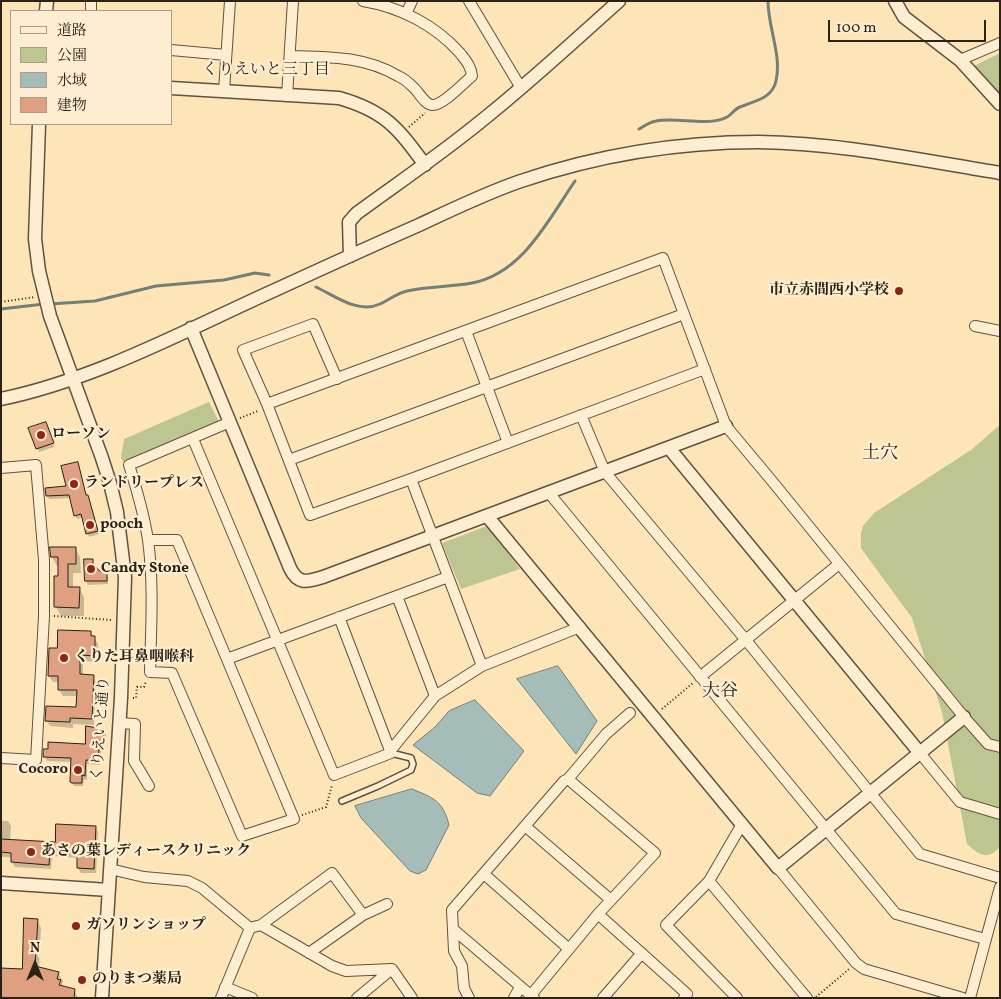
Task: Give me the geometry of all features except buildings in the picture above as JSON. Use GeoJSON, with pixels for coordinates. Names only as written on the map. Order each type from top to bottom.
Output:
{"type":"FeatureCollection","features":[{"type":"Feature","properties":{"kind":"street"},"geometry":{"type":"LineString","coordinates":[[224,92],[230,1]]}},
{"type":"Feature","properties":{"kind":"street"},"geometry":{"type":"LineString","coordinates":[[287,96],[293,1]]}},
{"type":"Feature","properties":{"kind":"street"},"geometry":{"type":"LineString","coordinates":[[290,56],[364,61],[377,65],[399,76],[413,86],[427,103],[434,105],[441,103],[472,76],[471,67],[452,45],[435,30],[389,7],[363,1]]}},
{"type":"Feature","properties":{"kind":"street"},"geometry":{"type":"LineString","coordinates":[[406,14],[412,1]]}},
{"type":"Feature","properties":{"kind":"street"},"geometry":{"type":"LineString","coordinates":[[469,1],[522,88]]}},
{"type":"Feature","properties":{"kind":"street"},"geometry":{"type":"LineString","coordinates":[[350,256],[349,222],[357,213],[425,165],[522,88],[619,1]]}},
{"type":"Feature","properties":{"kind":"street"},"geometry":{"type":"LineString","coordinates":[[895,1],[904,17],[960,60],[1000,104]]}},
{"type":"Feature","properties":{"kind":"street"},"geometry":{"type":"LineString","coordinates":[[960,60],[1000,43]]}},
{"type":"Feature","properties":{"kind":"street"},"geometry":{"type":"LineString","coordinates":[[172,50],[226,55]]}},
{"type":"Feature","properties":{"kind":"street"},"geometry":{"type":"LineString","coordinates":[[172,88],[339,98],[359,104],[373,110],[402,134],[425,165]]}},
{"type":"Feature","properties":{"kind":"street","name":"くりえいと通り"},"geometry":{"type":"LineString","coordinates":[[40,125],[35,239],[38,271],[44,296],[72,379],[102,458],[117,512],[125,577],[121,698],[102,998]]}},
{"type":"Feature","properties":{"kind":"street"},"geometry":{"type":"LineString","coordinates":[[1,399],[39,390],[72,379],[132,355],[484,195],[521,181],[586,163],[648,150],[704,144],[788,143],[844,148],[1000,173]]}},
{"type":"Feature","properties":{"kind":"street"},"geometry":{"type":"LineString","coordinates":[[267,406],[663,258],[726,426],[964,717],[988,744],[1000,747]]}},
{"type":"Feature","properties":{"kind":"street"},"geometry":{"type":"LineString","coordinates":[[289,460],[684,314]]}},
{"type":"Feature","properties":{"kind":"street"},"geometry":{"type":"LineString","coordinates":[[337,379],[313,324],[243,350],[310,515],[582,416],[704,369]]}},
{"type":"Feature","properties":{"kind":"street"},"geometry":{"type":"LineString","coordinates":[[975,326],[1000,330]]}},
{"type":"Feature","properties":{"kind":"street"},"geometry":{"type":"LineString","coordinates":[[191,328],[293,575],[301,581],[323,577],[726,426]]}},
{"type":"Feature","properties":{"kind":"street"},"geometry":{"type":"LineString","coordinates":[[466,331],[508,442]]}},
{"type":"Feature","properties":{"kind":"street"},"geometry":{"type":"LineString","coordinates":[[582,416],[605,472],[745,639],[920,854],[1000,878]]}},
{"type":"Feature","properties":{"kind":"street"},"geometry":{"type":"LineString","coordinates":[[148,540],[177,540],[294,819],[242,836],[172,673],[150,672],[152,588],[148,540],[142,509],[129,465],[230,422]]}},
{"type":"Feature","properties":{"kind":"street"},"geometry":{"type":"LineString","coordinates":[[193,438],[334,775],[391,752],[435,696],[482,666],[580,627]]}},
{"type":"Feature","properties":{"kind":"street"},"geometry":{"type":"LineString","coordinates":[[669,448],[960,802],[1000,814]]}},
{"type":"Feature","properties":{"kind":"street"},"geometry":{"type":"LineString","coordinates":[[1,468],[36,465],[44,560],[44,616],[36,760],[1,758]]}},
{"type":"Feature","properties":{"kind":"street"},"geometry":{"type":"LineString","coordinates":[[411,479],[482,666]]}},
{"type":"Feature","properties":{"kind":"street"},"geometry":{"type":"LineString","coordinates":[[549,493],[896,914],[985,939]]}},
{"type":"Feature","properties":{"kind":"street"},"geometry":{"type":"LineString","coordinates":[[487,516],[856,963],[864,969],[963,998]]}},
{"type":"Feature","properties":{"kind":"street"},"geometry":{"type":"LineString","coordinates":[[700,676],[839,564]]}},
{"type":"Feature","properties":{"kind":"street"},"geometry":{"type":"LineString","coordinates":[[227,659],[448,577]]}},
{"type":"Feature","properties":{"kind":"street"},"geometry":{"type":"LineString","coordinates":[[397,596],[435,696]]}},
{"type":"Feature","properties":{"kind":"street"},"geometry":{"type":"LineString","coordinates":[[339,617],[391,752]]}},
{"type":"Feature","properties":{"kind":"street"},"geometry":{"type":"LineString","coordinates":[[468,998],[464,988],[462,966],[454,951],[452,910],[606,734],[630,713]]}},
{"type":"Feature","properties":{"kind":"street"},"geometry":{"type":"LineString","coordinates":[[778,868],[964,717]]}},
{"type":"Feature","properties":{"kind":"street"},"geometry":{"type":"LineString","coordinates":[[119,723],[135,724],[134,761],[149,786]]}},
{"type":"Feature","properties":{"kind":"street"},"geometry":{"type":"LineString","coordinates":[[453,929],[532,996],[598,914],[655,853],[568,779]]}},
{"type":"Feature","properties":{"kind":"street"},"geometry":{"type":"LineString","coordinates":[[737,998],[666,925],[710,881],[742,824]]}},
{"type":"Feature","properties":{"kind":"street"},"geometry":{"type":"LineString","coordinates":[[525,826],[612,900]]}},
{"type":"Feature","properties":{"kind":"street"},"geometry":{"type":"LineString","coordinates":[[110,870],[144,877],[188,881],[202,888],[255,926],[332,966],[346,971],[392,969]]}},
{"type":"Feature","properties":{"kind":"street"},"geometry":{"type":"LineString","coordinates":[[221,998],[255,926],[332,873],[363,915]]}},
{"type":"Feature","properties":{"kind":"street"},"geometry":{"type":"LineString","coordinates":[[484,874],[569,949]]}},
{"type":"Feature","properties":{"kind":"street"},"geometry":{"type":"LineString","coordinates":[[710,881],[807,998]]}},
{"type":"Feature","properties":{"kind":"street"},"geometry":{"type":"LineString","coordinates":[[1,883],[109,890]]}},
{"type":"Feature","properties":{"kind":"street"},"geometry":{"type":"LineString","coordinates":[[970,998],[1000,888]]}},
{"type":"Feature","properties":{"kind":"street"},"geometry":{"type":"LineString","coordinates":[[309,953],[363,915],[387,904]]}},
{"type":"Feature","properties":{"kind":"street"},"geometry":{"type":"LineString","coordinates":[[598,914],[687,994],[684,998]]}},
{"type":"Feature","properties":{"kind":"street"},"geometry":{"type":"LineString","coordinates":[[603,998],[642,953]]}},
{"type":"Feature","properties":{"kind":"street"},"geometry":{"type":"LineString","coordinates":[[357,998],[392,969]]}},
{"type":"Feature","properties":{"kind":"street"},"geometry":{"type":"LineString","coordinates":[[392,969],[412,998]]}},
{"type":"Feature","properties":{"kind":"street"},"geometry":{"type":"LineString","coordinates":[[225,987],[252,998]]}},
{"type":"Feature","properties":{"kind":"street"},"geometry":{"type":"LineString","coordinates":[[514,998],[520,987]]}},
{"type":"Feature","properties":{"kind":"lane"},"geometry":{"type":"LineString","coordinates":[[342,801],[411,770],[413,764],[411,758],[391,752]]}},
{"type":"Feature","properties":{"kind":"path"},"geometry":{"type":"LineString","coordinates":[[402,134],[434,105]]}},
{"type":"Feature","properties":{"kind":"path"},"geometry":{"type":"LineString","coordinates":[[1,302],[44,296]]}},
{"type":"Feature","properties":{"kind":"path"},"geometry":{"type":"LineString","coordinates":[[230,422],[267,406]]}},
{"type":"Feature","properties":{"kind":"path"},"geometry":{"type":"LineString","coordinates":[[44,616],[124,620]]}},
{"type":"Feature","properties":{"kind":"path"},"geometry":{"type":"LineString","coordinates":[[121,698],[136,698],[137,687],[144,687],[150,672]]}},
{"type":"Feature","properties":{"kind":"path"},"geometry":{"type":"LineString","coordinates":[[654,717],[700,676]]}},
{"type":"Feature","properties":{"kind":"path"},"geometry":{"type":"LineString","coordinates":[[294,819],[326,807],[334,775]]}},
{"type":"Feature","properties":{"kind":"path"},"geometry":{"type":"LineString","coordinates":[[814,998],[856,963]]}},
{"type":"Feature","properties":{"kind":"green space"},"geometry":{"type":"Polygon","coordinates":[[[1000,53],[1000,95],[974,66],[1000,53]]]}},
{"type":"Feature","properties":{"kind":"green space"},"geometry":{"type":"Polygon","coordinates":[[[209,402],[219,422],[124,463],[121,458],[124,439],[209,402]]]}},
{"type":"Feature","properties":{"kind":"green space"},"geometry":{"type":"Polygon","coordinates":[[[1000,425],[1000,847],[991,854],[983,855],[967,844],[942,712],[912,618],[861,548],[861,533],[863,526],[874,513],[971,450],[1000,425]]]}},
{"type":"Feature","properties":{"kind":"green space"},"geometry":{"type":"Polygon","coordinates":[[[487,526],[520,569],[461,589],[442,543],[487,526]]]}},
{"type":"Feature","properties":{"kind":"water"},"geometry":{"type":"Polygon","coordinates":[[[558,666],[597,721],[576,754],[517,679],[558,666]]]}},
{"type":"Feature","properties":{"kind":"water"},"geometry":{"type":"Polygon","coordinates":[[[475,700],[524,751],[490,796],[477,793],[413,745],[435,727],[449,711],[475,700]]]}},
{"type":"Feature","properties":{"kind":"water"},"geometry":{"type":"Polygon","coordinates":[[[412,789],[436,801],[444,811],[449,825],[426,870],[418,874],[410,871],[361,818],[355,806],[412,789]]]}},
{"type":"Feature","properties":{"kind":"waterway"},"geometry":{"type":"LineString","coordinates":[[639,129],[652,122],[664,120],[718,120],[727,117],[738,108],[767,96],[774,87],[777,71],[776,51],[768,1]]}},
{"type":"Feature","properties":{"kind":"waterway"},"geometry":{"type":"LineString","coordinates":[[316,287],[347,303],[372,307],[407,291],[472,283],[490,277],[520,257],[544,228],[575,181]]}},
{"type":"Feature","properties":{"kind":"waterway"},"geometry":{"type":"LineString","coordinates":[[50,304],[95,301],[156,286],[224,280],[255,273],[269,275]]}},
{"type":"Feature","properties":{"kind":"waterway"},"geometry":{"type":"LineString","coordinates":[[1,309],[44,304]]}},
{"type":"Feature","properties":{"kind":"place","name":"市立赤間西小学校"},"geometry":{"type":"Point","coordinates":[899,291]}},
{"type":"Feature","properties":{"kind":"place","name":"ローソン"},"geometry":{"type":"Point","coordinates":[41,435]}},
{"type":"Feature","properties":{"kind":"place","name":"ランドリープレス"},"geometry":{"type":"Point","coordinates":[74,484]}},
{"type":"Feature","properties":{"kind":"place","name":"pooch"},"geometry":{"type":"Point","coordinates":[90,525]}},
{"type":"Feature","properties":{"kind":"place","name":"Candy Stone"},"geometry":{"type":"Point","coordinates":[91,569]}},
{"type":"Feature","properties":{"kind":"place","name":"くりた耳鼻咽喉科"},"geometry":{"type":"Point","coordinates":[64,658]}},
{"type":"Feature","properties":{"kind":"place","name":"Cocoro"},"geometry":{"type":"Point","coordinates":[78,770]}},
{"type":"Feature","properties":{"kind":"place","name":"あさの葉レディースクリニック"},"geometry":{"type":"Point","coordinates":[31,852]}},
{"type":"Feature","properties":{"kind":"place","name":"ガソリンショップ"},"geometry":{"type":"Point","coordinates":[76,926]}},
{"type":"Feature","properties":{"kind":"place","name":"のりまつ薬局"},"geometry":{"type":"Point","coordinates":[82,980]}},
{"type":"Feature","properties":{"kind":"district","name":"くりえいと三丁目"},"geometry":{"type":"Point","coordinates":[266,71]}},
{"type":"Feature","properties":{"kind":"district","name":"土穴"},"geometry":{"type":"Point","coordinates":[880,455]}},
{"type":"Feature","properties":{"kind":"district","name":"大谷"},"geometry":{"type":"Point","coordinates":[720,693]}}]}
